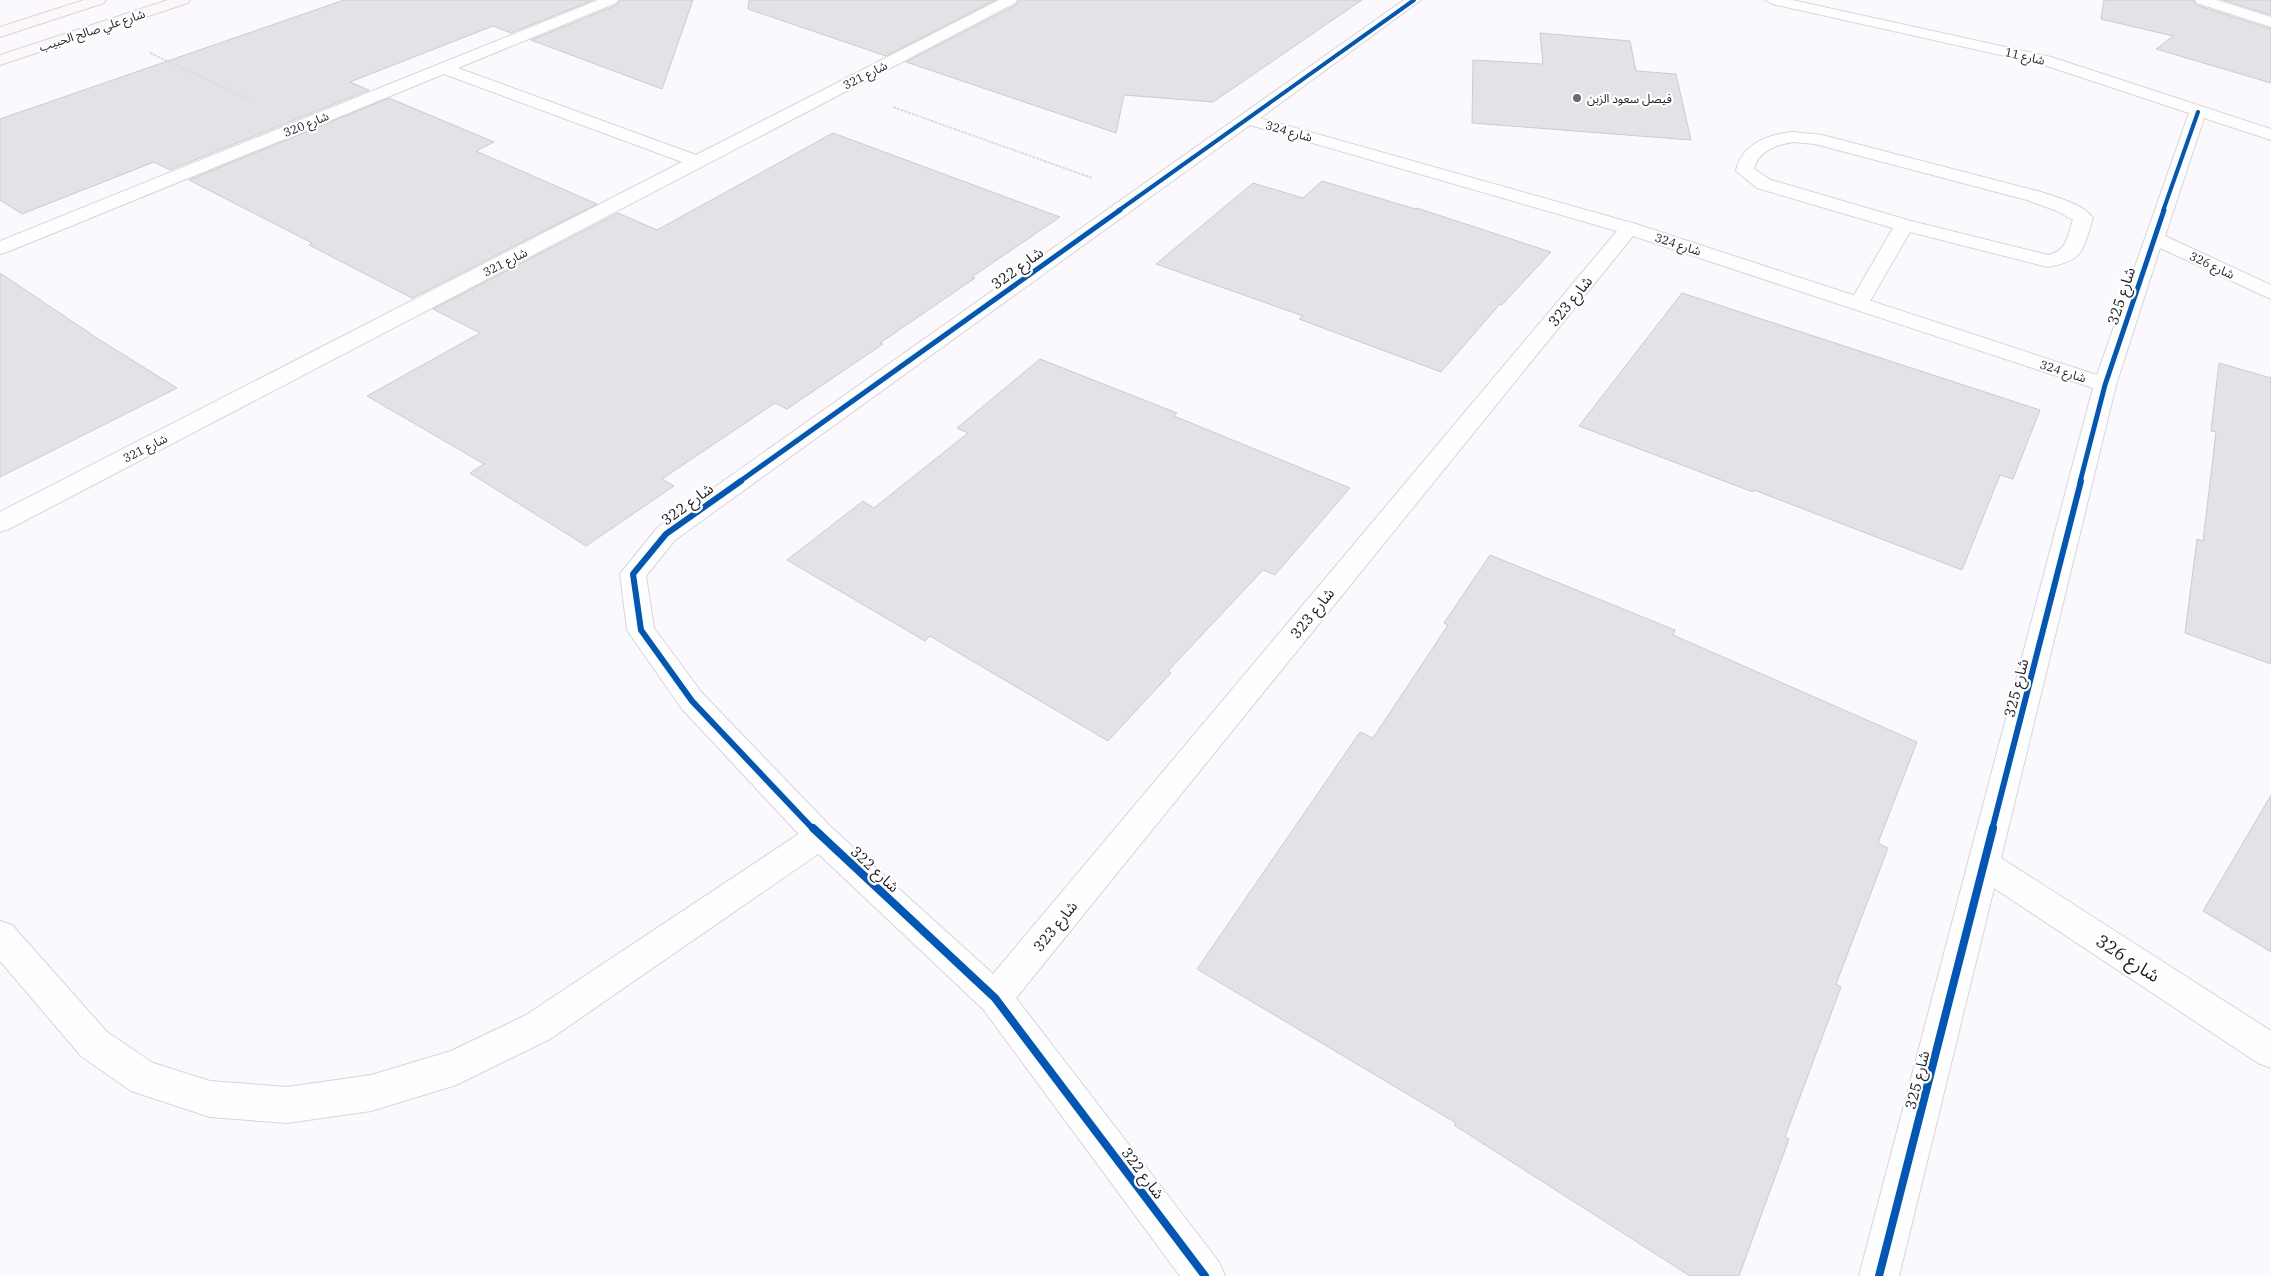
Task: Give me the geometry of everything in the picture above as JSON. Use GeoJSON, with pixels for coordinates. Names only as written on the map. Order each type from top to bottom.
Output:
{"type":"FeatureCollection","features":[{"type":"Feature","properties":{"kind":"street","name":"شارع علي صالح الحبيب"},"geometry":{"type":"LineString","coordinates":[[0,32],[99,0]]}},
{"type":"Feature","properties":{"kind":"street","name":"شارع علي صالح الحبيب"},"geometry":{"type":"LineString","coordinates":[[0,60],[183,0]]}},
{"type":"Feature","properties":{"kind":"street","name":"شارع 320"},"geometry":{"type":"LineString","coordinates":[[0,248],[611,0]]}},
{"type":"Feature","properties":{"kind":"street","name":"شارع 321"},"geometry":{"type":"LineString","coordinates":[[0,523],[1010,0]]}},
{"type":"Feature","properties":{"kind":"street","name":"شارع 322"},"geometry":{"type":"LineString","coordinates":[[1205,1276],[995,998],[820,836],[692,701],[641,630],[633,574],[666,534],[1414,0]]}},
{"type":"Feature","properties":{"kind":"street","name":"شارع 11"},"geometry":{"type":"LineString","coordinates":[[1772,0],[1806,3],[2045,60],[2271,135]]}},
{"type":"Feature","properties":{"kind":"street"},"geometry":{"type":"LineString","coordinates":[[2202,0],[2271,22]]}},
{"type":"Feature","properties":{"kind":"street"},"geometry":{"type":"LineString","coordinates":[[444,68],[698,162]]}},
{"type":"Feature","properties":{"kind":"street","name":"شارع 325"},"geometry":{"type":"LineString","coordinates":[[1879,1276],[1985,865],[2105,385],[2198,112]]}},
{"type":"Feature","properties":{"kind":"street","name":"شارع 324"},"geometry":{"type":"LineString","coordinates":[[1246,119],[1630,228],[2105,385]]}},
{"type":"Feature","properties":{"kind":"street"},"geometry":{"type":"LineString","coordinates":[[1792,137],[1816,140],[2034,196],[2064,207],[2082,218],[2072,251],[2064,258],[2048,261],[1904,225],[1764,184],[1745,171],[1745,163],[1763,144],[1776,139],[1792,137]]}},
{"type":"Feature","properties":{"kind":"street"},"geometry":{"type":"LineString","coordinates":[[1859,304],[1904,225]]}},
{"type":"Feature","properties":{"kind":"street","name":"شارع 323"},"geometry":{"type":"LineString","coordinates":[[995,998],[1630,228]]}},
{"type":"Feature","properties":{"kind":"street","name":"شارع 326"},"geometry":{"type":"LineString","coordinates":[[2154,238],[2271,292]]}},
{"type":"Feature","properties":{"kind":"street"},"geometry":{"type":"LineString","coordinates":[[0,936],[94,1044],[144,1078],[210,1099],[287,1105],[371,1093],[456,1067],[538,1028],[820,836]]}},
{"type":"Feature","properties":{"kind":"street","name":"شارع 326"},"geometry":{"type":"LineString","coordinates":[[1985,865],[2271,1051]]}},
{"type":"Feature","properties":{"kind":"path"},"geometry":{"type":"LineString","coordinates":[[98,28],[303,125]]}},
{"type":"Feature","properties":{"kind":"path"},"geometry":{"type":"LineString","coordinates":[[841,88],[1139,196]]}},
{"type":"Feature","properties":{"kind":"building"},"geometry":{"type":"Polygon","coordinates":[[[344,0],[593,0],[511,33],[493,26],[350,82],[369,90],[170,170],[154,162],[22,214],[0,200],[0,119],[344,0]]]}},
{"type":"Feature","properties":{"kind":"building"},"geometry":{"type":"Polygon","coordinates":[[[620,0],[693,0],[662,89],[531,40],[617,5],[620,0]]]}},
{"type":"Feature","properties":{"kind":"building"},"geometry":{"type":"Polygon","coordinates":[[[749,0],[995,0],[886,56],[748,9],[749,0]]]}},
{"type":"Feature","properties":{"kind":"building"},"geometry":{"type":"Polygon","coordinates":[[[1019,0],[1362,0],[1213,102],[1124,95],[1116,133],[906,62],[1016,5],[1019,0]]]}},
{"type":"Feature","properties":{"kind":"building"},"geometry":{"type":"Polygon","coordinates":[[[2104,0],[2193,0],[2196,5],[2271,29],[2271,83],[2156,49],[2173,36],[2101,19],[2104,0]]]}},
{"type":"Feature","properties":{"kind":"building"},"geometry":{"type":"Polygon","coordinates":[[[2223,0],[2271,0],[2271,15],[2223,0]]]}},
{"type":"Feature","properties":{"kind":"building","name":"فيصل سعود الزبن"},"geometry":{"type":"Polygon","coordinates":[[[1540,33],[1630,41],[1636,71],[1676,74],[1691,140],[1472,123],[1473,60],[1543,64],[1540,33]]]}},
{"type":"Feature","properties":{"kind":"building"},"geometry":{"type":"Polygon","coordinates":[[[389,98],[494,142],[476,151],[597,204],[412,298],[309,245],[312,243],[189,180],[389,98]]]}},
{"type":"Feature","properties":{"kind":"building"},"geometry":{"type":"Polygon","coordinates":[[[833,133],[1060,217],[880,343],[883,344],[787,409],[775,403],[662,479],[674,486],[586,546],[470,473],[484,464],[367,396],[480,333],[433,309],[618,213],[657,230],[833,133]]]}},
{"type":"Feature","properties":{"kind":"building"},"geometry":{"type":"Polygon","coordinates":[[[1322,181],[1415,209],[1417,208],[1551,252],[1502,305],[1500,304],[1441,372],[1299,319],[1303,316],[1156,264],[1253,183],[1303,198],[1322,181]]]}},
{"type":"Feature","properties":{"kind":"building"},"geometry":{"type":"Polygon","coordinates":[[[0,273],[100,340],[177,388],[0,477],[0,273]]]}},
{"type":"Feature","properties":{"kind":"building"},"geometry":{"type":"Polygon","coordinates":[[[1682,293],[2040,410],[2013,479],[2000,475],[1962,570],[1754,490],[1753,492],[1579,426],[1682,293]]]}},
{"type":"Feature","properties":{"kind":"building"},"geometry":{"type":"Polygon","coordinates":[[[1040,359],[1177,413],[1174,416],[1350,488],[1275,575],[1263,570],[1168,671],[1171,673],[1108,741],[930,636],[925,641],[787,560],[863,501],[874,508],[968,433],[957,428],[1040,359]]]}},
{"type":"Feature","properties":{"kind":"building"},"geometry":{"type":"Polygon","coordinates":[[[2219,363],[2271,378],[2271,664],[2185,633],[2197,539],[2203,541],[2216,432],[2211,431],[2219,363]]]}},
{"type":"Feature","properties":{"kind":"building"},"geometry":{"type":"Polygon","coordinates":[[[1490,555],[1675,630],[1673,635],[1917,742],[1878,843],[1888,848],[1836,984],[1841,987],[1785,1137],[1789,1139],[1739,1276],[1690,1276],[1454,1125],[1456,1123],[1197,969],[1360,732],[1373,738],[1448,625],[1444,623],[1490,555]]]}},
{"type":"Feature","properties":{"kind":"building"},"geometry":{"type":"Polygon","coordinates":[[[2271,795],[2271,952],[2203,911],[2271,795]]]}},
{"type":"Feature","properties":{"kind":"cycle path"},"geometry":{"type":"LineString","coordinates":[[1205,1276],[995,998],[820,836],[692,701],[641,630],[633,574],[666,534],[1414,0]]}},
{"type":"Feature","properties":{"kind":"cycle path"},"geometry":{"type":"LineString","coordinates":[[1879,1276],[2105,385],[2198,112]]}},
{"type":"Feature","properties":{"kind":"place","name":"فيصل سعود الزبن"},"geometry":{"type":"Point","coordinates":[1577,98]}}]}
